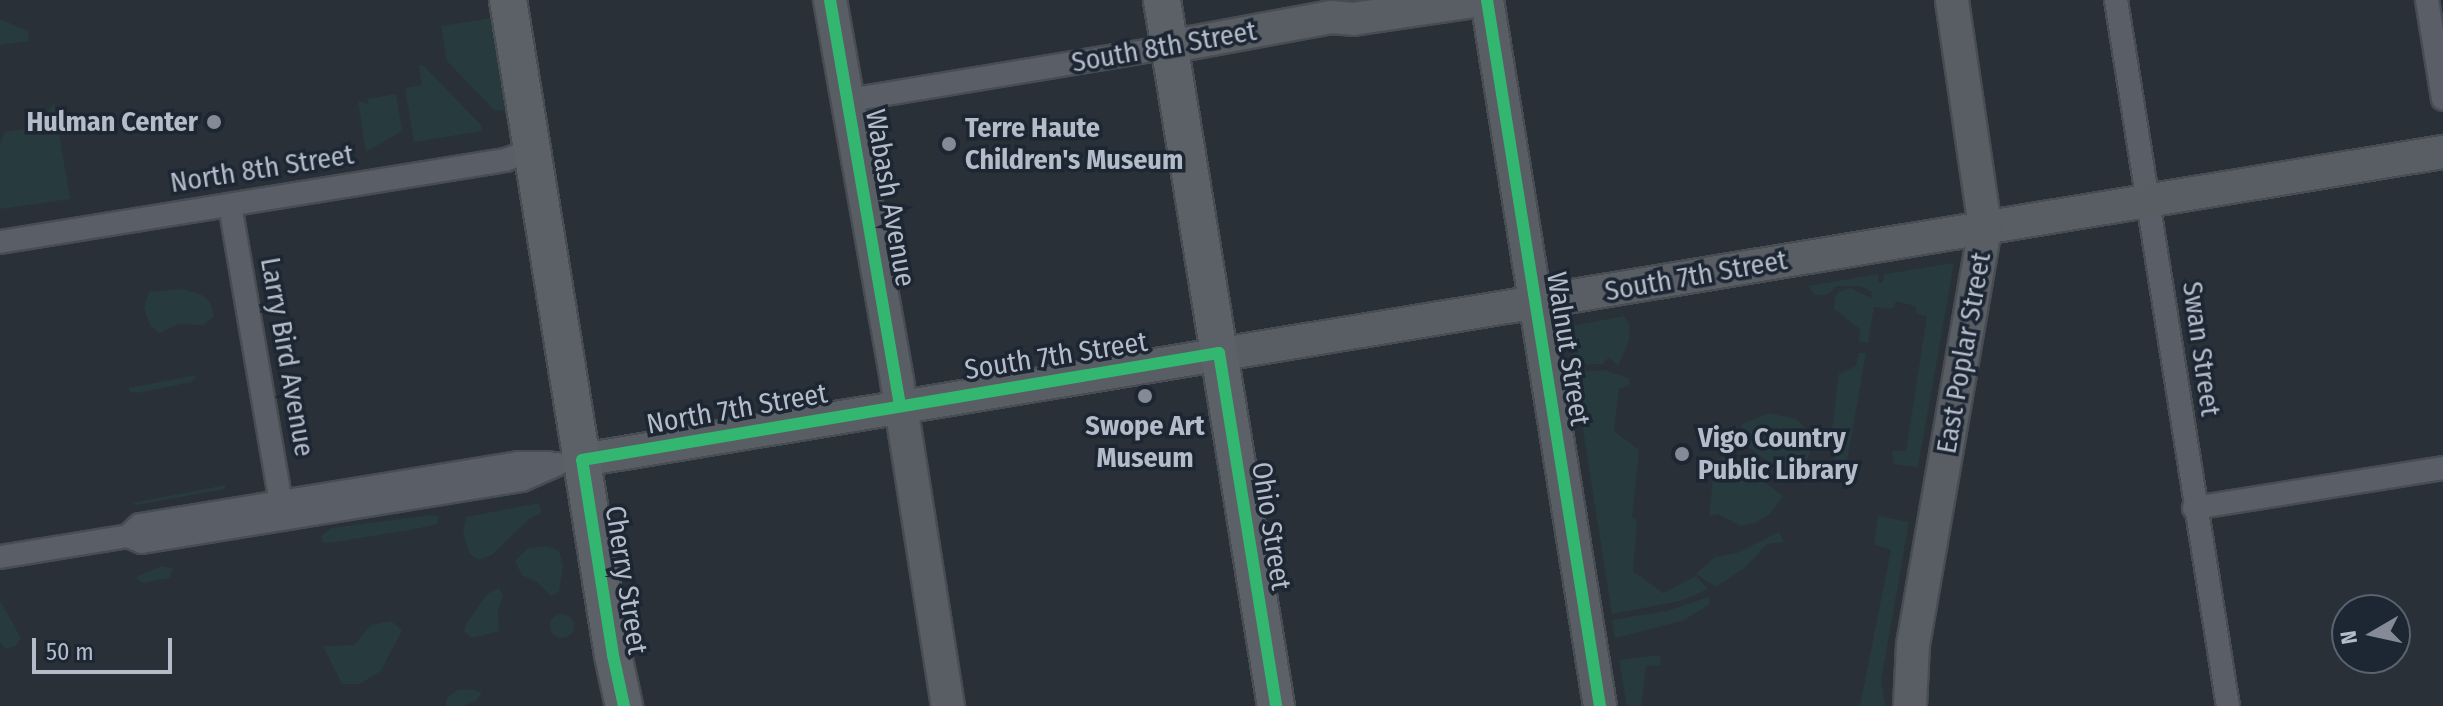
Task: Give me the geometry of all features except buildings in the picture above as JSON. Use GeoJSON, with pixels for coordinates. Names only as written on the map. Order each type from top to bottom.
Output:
{"type":"FeatureCollection","features":[{"type":"Feature","properties":{"kind":"main road","name":"Cherry Street"},"geometry":{"type":"LineString","coordinates":[[508,0],[533,150],[570,462],[624,706]]}},
{"type":"Feature","properties":{"kind":"main road","name":"Wabash Avenue"},"geometry":{"type":"LineString","coordinates":[[830,0],[948,706]]}},
{"type":"Feature","properties":{"kind":"main road","name":"Ohio Street"},"geometry":{"type":"LineString","coordinates":[[1162,0],[1276,706]]}},
{"type":"Feature","properties":{"kind":"main road","name":"South 8th Street"},"geometry":{"type":"LineString","coordinates":[[1169,47],[1331,17],[1353,19],[1480,0]]}},
{"type":"Feature","properties":{"kind":"main road","name":"Walnut Street"},"geometry":{"type":"LineString","coordinates":[[1487,0],[1600,706]]}},
{"type":"Feature","properties":{"kind":"main road","name":"East Poplar Street"},"geometry":{"type":"LineString","coordinates":[[1910,706],[1913,645],[1985,227],[1952,0]]}},
{"type":"Feature","properties":{"kind":"main road","name":"South 7th Street"},"geometry":{"type":"LineString","coordinates":[[900,405],[1537,303],[2443,152]]}},
{"type":"Feature","properties":{"kind":"main road","name":"North 7th Street"},"geometry":{"type":"LineString","coordinates":[[570,462],[900,405]]}},
{"type":"Feature","properties":{"kind":"street","name":"Swan Street"},"geometry":{"type":"LineString","coordinates":[[2116,0],[2150,200],[2194,508],[2228,706]]}},
{"type":"Feature","properties":{"kind":"street"},"geometry":{"type":"LineString","coordinates":[[2427,0],[2443,99]]}},
{"type":"Feature","properties":{"kind":"street","name":"South 8th Street"},"geometry":{"type":"LineString","coordinates":[[849,100],[1169,47]]}},
{"type":"Feature","properties":{"kind":"street","name":"North 8th Street"},"geometry":{"type":"LineString","coordinates":[[0,242],[505,160],[533,150]]}},
{"type":"Feature","properties":{"kind":"street","name":"Larry Bird Avenue"},"geometry":{"type":"LineString","coordinates":[[230,205],[282,510]]}},
{"type":"Feature","properties":{"kind":"street","name":"North 7th Street"},"geometry":{"type":"LineString","coordinates":[[0,557],[128,536],[142,542],[282,510],[522,480],[570,462]]}},
{"type":"Feature","properties":{"kind":"street"},"geometry":{"type":"LineString","coordinates":[[2194,508],[2443,468]]}},
{"type":"Feature","properties":{"kind":"green space"},"geometry":{"type":"Polygon","coordinates":[[[492,18],[507,110],[495,111],[447,61],[441,26],[492,18]]]}},
{"type":"Feature","properties":{"kind":"green space"},"geometry":{"type":"Polygon","coordinates":[[[0,19],[28,31],[29,41],[0,45],[0,19]]]}},
{"type":"Feature","properties":{"kind":"green space"},"geometry":{"type":"Polygon","coordinates":[[[423,65],[481,125],[482,131],[414,142],[405,88],[422,85],[419,66],[423,65]]]}},
{"type":"Feature","properties":{"kind":"green space"},"geometry":{"type":"Polygon","coordinates":[[[396,94],[402,131],[366,152],[358,101],[368,104],[368,99],[396,94]]]}},
{"type":"Feature","properties":{"kind":"green space"},"geometry":{"type":"Polygon","coordinates":[[[54,103],[70,199],[0,209],[0,143],[5,132],[44,126],[43,118],[54,103]]]}},
{"type":"Feature","properties":{"kind":"green space"},"geometry":{"type":"Polygon","coordinates":[[[1954,263],[1918,467],[1894,464],[1892,451],[1906,451],[1927,316],[1917,314],[1915,306],[1896,301],[1893,309],[1874,307],[1868,343],[1859,341],[1860,329],[1834,309],[1835,298],[1838,292],[1851,288],[1871,298],[1872,292],[1860,286],[1837,286],[1826,295],[1815,295],[1808,286],[1879,274],[1878,282],[1882,283],[1885,274],[1954,263]]]}},
{"type":"Feature","properties":{"kind":"green space"},"geometry":{"type":"Polygon","coordinates":[[[183,289],[202,295],[210,302],[214,316],[203,325],[179,324],[159,333],[150,325],[144,308],[149,292],[183,289]]]}},
{"type":"Feature","properties":{"kind":"green space"},"geometry":{"type":"Polygon","coordinates":[[[1624,316],[1630,326],[1629,341],[1618,366],[1609,357],[1603,364],[1576,364],[1567,327],[1624,316]]]}},
{"type":"Feature","properties":{"kind":"green space"},"geometry":{"type":"Polygon","coordinates":[[[1859,353],[1866,353],[1845,472],[1835,463],[1831,439],[1839,374],[1856,366],[1859,353]]]}},
{"type":"Feature","properties":{"kind":"green space"},"geometry":{"type":"Polygon","coordinates":[[[1604,370],[1628,378],[1630,385],[1619,389],[1614,431],[1639,450],[1632,517],[1637,520],[1633,571],[1663,593],[1696,576],[1708,589],[1680,601],[1612,614],[1577,391],[1577,382],[1583,372],[1604,370]]]}},
{"type":"Feature","properties":{"kind":"green space"},"geometry":{"type":"Polygon","coordinates":[[[197,375],[192,382],[137,393],[130,392],[129,388],[197,375]]]}},
{"type":"Feature","properties":{"kind":"green space"},"geometry":{"type":"Polygon","coordinates":[[[1769,413],[1796,419],[1809,431],[1810,453],[1795,482],[1739,440],[1742,424],[1769,413]]]}},
{"type":"Feature","properties":{"kind":"green space"},"geometry":{"type":"Polygon","coordinates":[[[1730,456],[1783,496],[1770,514],[1755,523],[1740,526],[1719,514],[1709,516],[1715,460],[1730,456]]]}},
{"type":"Feature","properties":{"kind":"green space"},"geometry":{"type":"Polygon","coordinates":[[[225,485],[225,489],[137,505],[132,503],[225,485]]]}},
{"type":"Feature","properties":{"kind":"green space"},"geometry":{"type":"Polygon","coordinates":[[[539,503],[541,513],[529,519],[492,555],[479,560],[470,554],[463,533],[466,517],[539,503]]]}},
{"type":"Feature","properties":{"kind":"green space"},"geometry":{"type":"Polygon","coordinates":[[[431,515],[439,517],[437,524],[330,543],[323,542],[321,536],[331,528],[431,515]]]}},
{"type":"Feature","properties":{"kind":"green space"},"geometry":{"type":"Polygon","coordinates":[[[1878,516],[1909,522],[1881,681],[1885,706],[1860,706],[1891,550],[1874,544],[1878,516]]]}},
{"type":"Feature","properties":{"kind":"green space"},"geometry":{"type":"Polygon","coordinates":[[[1779,532],[1784,542],[1767,544],[1746,567],[1716,587],[1696,574],[1715,557],[1737,553],[1779,532]]]}},
{"type":"Feature","properties":{"kind":"green space"},"geometry":{"type":"Polygon","coordinates":[[[547,546],[559,551],[563,566],[559,592],[551,596],[537,582],[522,575],[515,561],[528,548],[547,546]]]}},
{"type":"Feature","properties":{"kind":"green space"},"geometry":{"type":"Polygon","coordinates":[[[162,566],[173,569],[169,578],[142,583],[136,577],[162,566]]]}},
{"type":"Feature","properties":{"kind":"green space"},"geometry":{"type":"Polygon","coordinates":[[[499,588],[503,596],[498,610],[499,631],[472,638],[464,631],[466,624],[487,594],[499,588]]]}},
{"type":"Feature","properties":{"kind":"green space"},"geometry":{"type":"Polygon","coordinates":[[[1709,597],[1709,605],[1682,621],[1615,638],[1612,620],[1667,611],[1709,597]]]}},
{"type":"Feature","properties":{"kind":"green space"},"geometry":{"type":"Polygon","coordinates":[[[0,601],[21,638],[16,646],[5,649],[0,642],[0,601]]]}},
{"type":"Feature","properties":{"kind":"green space"},"geometry":{"type":"Polygon","coordinates":[[[562,614],[571,617],[574,626],[571,635],[562,638],[553,635],[550,626],[553,617],[562,614]]]}},
{"type":"Feature","properties":{"kind":"green space"},"geometry":{"type":"Polygon","coordinates":[[[391,621],[402,630],[381,671],[360,684],[342,684],[323,646],[354,645],[371,625],[391,621]]]}},
{"type":"Feature","properties":{"kind":"green space"},"geometry":{"type":"Polygon","coordinates":[[[1660,655],[1661,665],[1646,666],[1641,706],[1627,706],[1619,660],[1660,655]]]}},
{"type":"Feature","properties":{"kind":"green space"},"geometry":{"type":"Polygon","coordinates":[[[472,689],[482,693],[476,701],[463,706],[446,706],[447,698],[458,690],[472,689]]]}},
{"type":"Feature","properties":{"kind":"cycle path"},"geometry":{"type":"LineString","coordinates":[[830,0],[900,405]]}},
{"type":"Feature","properties":{"kind":"cycle path"},"geometry":{"type":"LineString","coordinates":[[1487,0],[1600,706]]}},
{"type":"Feature","properties":{"kind":"cycle path"},"geometry":{"type":"LineString","coordinates":[[624,706],[582,460],[1219,353],[1276,706]]}},
{"type":"Feature","properties":{"kind":"place","name":"Hulman Center"},"geometry":{"type":"Point","coordinates":[214,122]}},
{"type":"Feature","properties":{"kind":"place","name":"Terre Haute Children's Museum"},"geometry":{"type":"Point","coordinates":[949,144]}},
{"type":"Feature","properties":{"kind":"place","name":"Swope Art Museum"},"geometry":{"type":"Point","coordinates":[1145,396]}},
{"type":"Feature","properties":{"kind":"place","name":"Vigo Country Public Library"},"geometry":{"type":"Point","coordinates":[1682,454]}}]}
